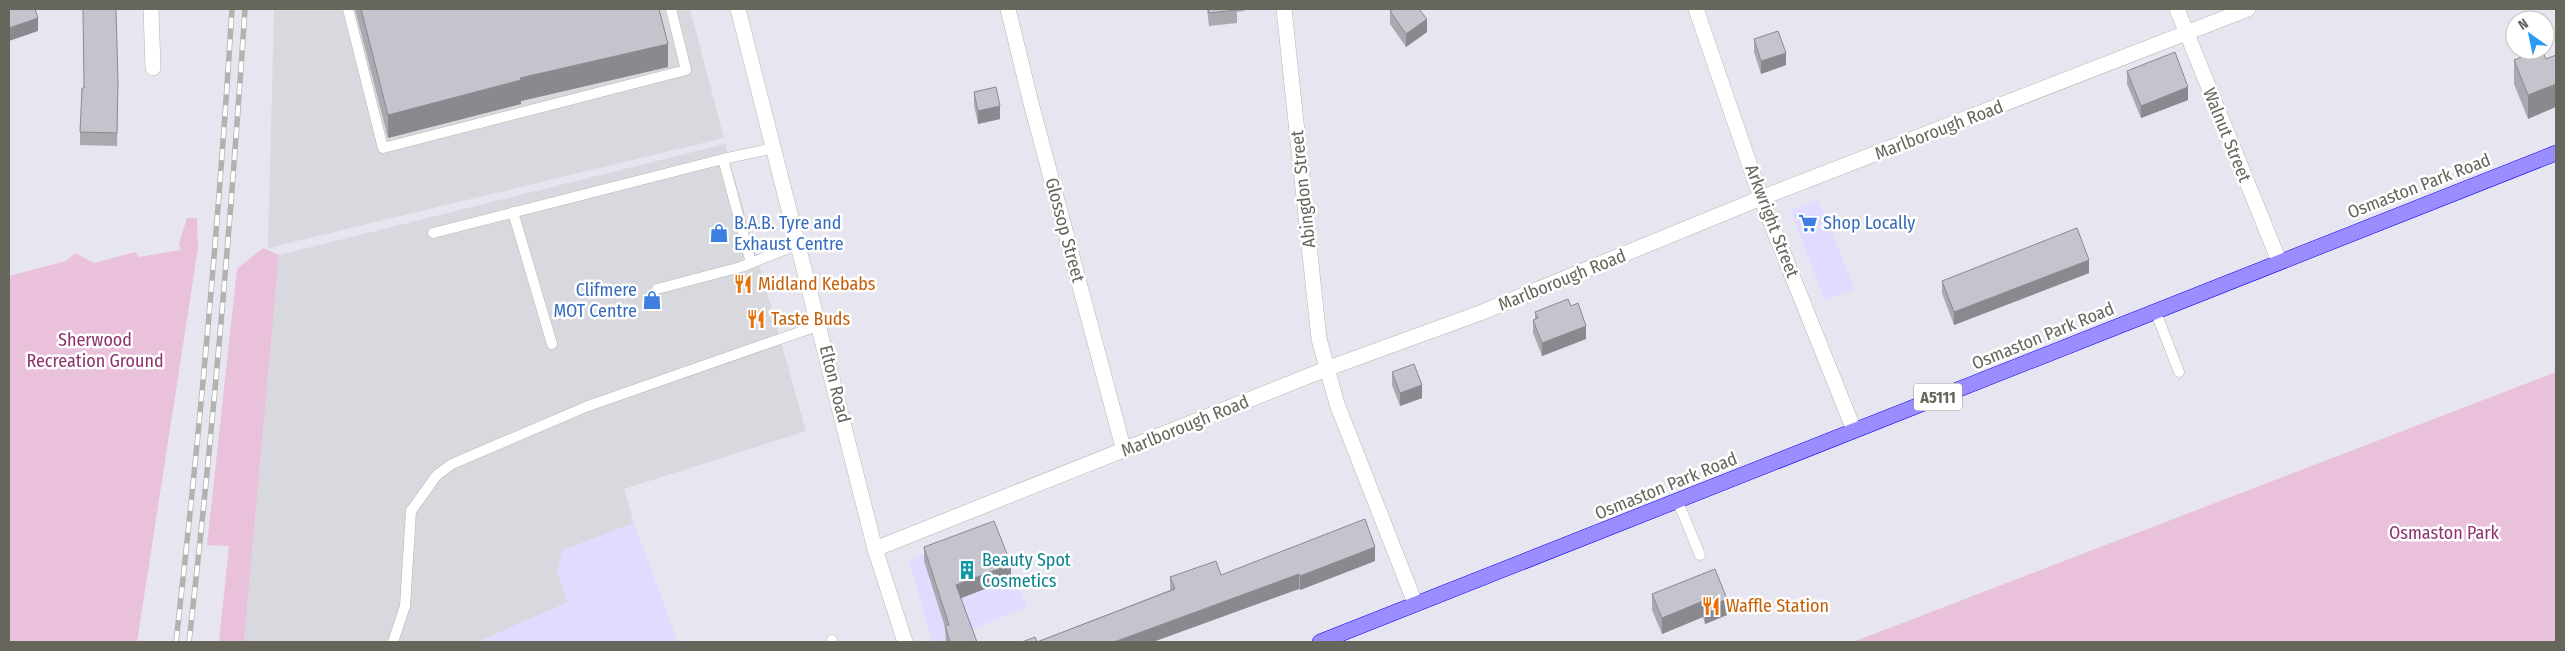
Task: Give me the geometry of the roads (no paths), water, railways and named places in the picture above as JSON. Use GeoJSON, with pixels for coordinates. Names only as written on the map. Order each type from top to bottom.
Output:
{"type":"FeatureCollection","features":[{"type":"Feature","properties":{"kind":"highway","name":"Osmaston Park Road"},"geometry":{"type":"LineString","coordinates":[[1320,642],[1678,502],[2279,260],[2556,153]]}},
{"type":"Feature","properties":{"kind":"street"},"geometry":{"type":"LineString","coordinates":[[151,9],[153,68]]}},
{"type":"Feature","properties":{"kind":"street","name":"Elton Road"},"geometry":{"type":"LineString","coordinates":[[738,9],[876,549],[905,642]]}},
{"type":"Feature","properties":{"kind":"street","name":"Glossop Street"},"geometry":{"type":"LineString","coordinates":[[1008,9],[1030,103],[1124,451]]}},
{"type":"Feature","properties":{"kind":"street","name":"Abingdon Street"},"geometry":{"type":"LineString","coordinates":[[1285,9],[1319,339],[1340,413],[1416,603]]}},
{"type":"Feature","properties":{"kind":"street","name":"Arkwright Street"},"geometry":{"type":"LineString","coordinates":[[1696,9],[1762,198],[1854,430]]}},
{"type":"Feature","properties":{"kind":"street","name":"Walnut Street"},"geometry":{"type":"LineString","coordinates":[[2177,9],[2279,260]]}},
{"type":"Feature","properties":{"kind":"street","name":"Marlborough Road"},"geometry":{"type":"LineString","coordinates":[[876,549],[1326,369],[1480,313],[1762,198],[2248,9]]}},
{"type":"Feature","properties":{"kind":"lane"},"geometry":{"type":"LineString","coordinates":[[348,9],[382,148],[686,70],[671,9]]}},
{"type":"Feature","properties":{"kind":"lane"},"geometry":{"type":"LineString","coordinates":[[432,233],[722,158],[741,157],[774,148]]}},
{"type":"Feature","properties":{"kind":"lane"},"geometry":{"type":"LineString","coordinates":[[722,158],[751,263]]}},
{"type":"Feature","properties":{"kind":"lane"},"geometry":{"type":"LineString","coordinates":[[513,212],[552,344]]}},
{"type":"Feature","properties":{"kind":"lane"},"geometry":{"type":"LineString","coordinates":[[657,289],[751,263],[799,244]]}},
{"type":"Feature","properties":{"kind":"lane"},"geometry":{"type":"LineString","coordinates":[[2155,310],[2179,372]]}},
{"type":"Feature","properties":{"kind":"lane"},"geometry":{"type":"LineString","coordinates":[[393,642],[405,606],[411,511],[437,475],[452,464],[588,406],[820,325]]}},
{"type":"Feature","properties":{"kind":"lane"},"geometry":{"type":"LineString","coordinates":[[1678,502],[1700,555]]}},
{"type":"Feature","properties":{"kind":"railway"},"geometry":{"type":"LineString","coordinates":[[176,642],[208,326],[232,9]]}},
{"type":"Feature","properties":{"kind":"railway"},"geometry":{"type":"LineString","coordinates":[[189,642],[221,326],[245,9]]}},
{"type":"Feature","properties":{"kind":"place","name":"Shop Locally"},"geometry":{"type":"Point","coordinates":[1808,223]}},
{"type":"Feature","properties":{"kind":"place","name":"B.A.B. Tyre and Exhaust Centre"},"geometry":{"type":"Point","coordinates":[719,233]}},
{"type":"Feature","properties":{"kind":"place","name":"Midland Kebabs"},"geometry":{"type":"Point","coordinates":[743,284]}},
{"type":"Feature","properties":{"kind":"place","name":"Clifmere MOT Centre"},"geometry":{"type":"Point","coordinates":[652,300]}},
{"type":"Feature","properties":{"kind":"place","name":"Taste Buds"},"geometry":{"type":"Point","coordinates":[756,319]}},
{"type":"Feature","properties":{"kind":"place","name":"Beauty Spot Cosmetics"},"geometry":{"type":"Point","coordinates":[967,570]}},
{"type":"Feature","properties":{"kind":"place","name":"Waffle Station"},"geometry":{"type":"Point","coordinates":[1711,606]}},
{"type":"Feature","properties":{"kind":"park label","name":"Sherwood Recreation Ground"},"geometry":{"type":"Point","coordinates":[95,350]}},
{"type":"Feature","properties":{"kind":"park label","name":"Osmaston Park"},"geometry":{"type":"Point","coordinates":[2444,533]}}]}
